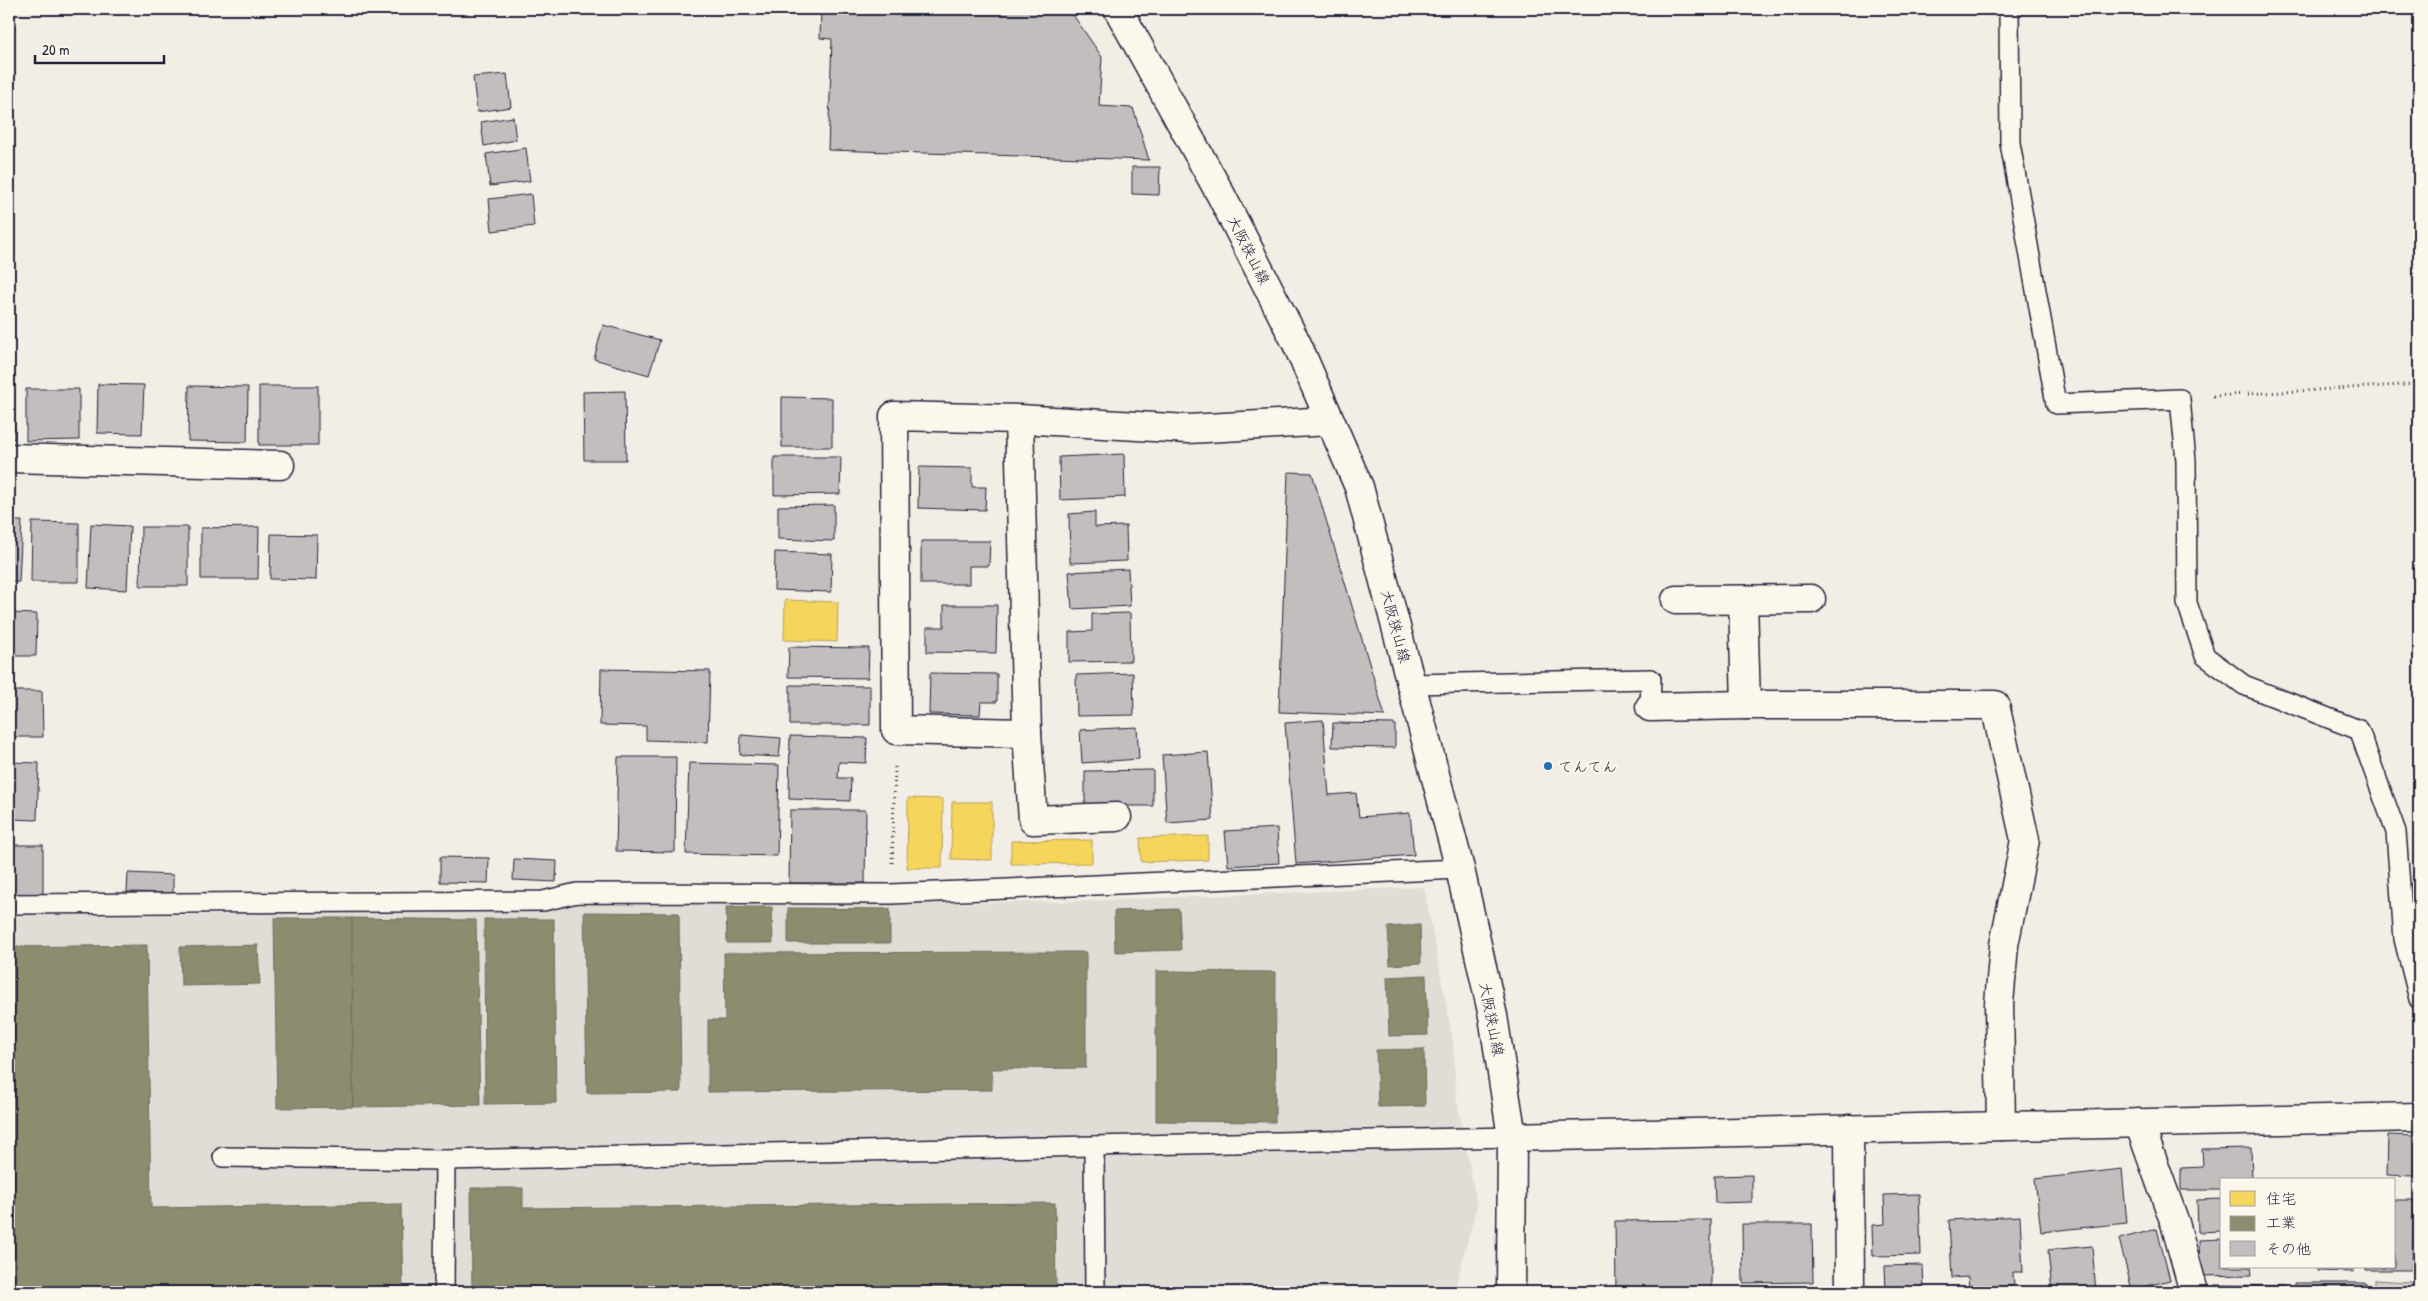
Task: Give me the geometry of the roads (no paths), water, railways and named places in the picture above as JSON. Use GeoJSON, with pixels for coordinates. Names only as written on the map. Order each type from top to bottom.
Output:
{"type":"FeatureCollection","features":[{"type":"Feature","properties":{"kind":"street","name":"大阪狭山線"},"geometry":{"type":"LineString","coordinates":[[1118,9],[1220,196],[1297,344],[1359,488],[1460,869],[1493,1016],[1512,1137],[1511,1292]]}},
{"type":"Feature","properties":{"kind":"street"},"geometry":{"type":"LineString","coordinates":[[1027,733],[896,730],[894,416],[1019,419],[1188,430],[1330,421]]}},
{"type":"Feature","properties":{"kind":"street"},"geometry":{"type":"LineString","coordinates":[[1019,419],[1027,733],[1033,820],[1117,817]]}},
{"type":"Feature","properties":{"kind":"street"},"geometry":{"type":"LineString","coordinates":[[9,458],[280,465]]}},
{"type":"Feature","properties":{"kind":"street"},"geometry":{"type":"LineString","coordinates":[[1676,600],[1811,599]]}},
{"type":"Feature","properties":{"kind":"street"},"geometry":{"type":"LineString","coordinates":[[1743,600],[1746,705]]}},
{"type":"Feature","properties":{"kind":"street"},"geometry":{"type":"LineString","coordinates":[[1650,707],[1995,705],[2025,840],[2004,945],[1999,1004],[2001,1126]]}},
{"type":"Feature","properties":{"kind":"street"},"geometry":{"type":"LineString","coordinates":[[1512,1137],[2419,1117]]}},
{"type":"Feature","properties":{"kind":"street"},"geometry":{"type":"LineString","coordinates":[[2138,1123],[2175,1224],[2194,1292]]}},
{"type":"Feature","properties":{"kind":"street"},"geometry":{"type":"LineString","coordinates":[[1849,1130],[1850,1292]]}},
{"type":"Feature","properties":{"kind":"lane"},"geometry":{"type":"LineString","coordinates":[[2008,9],[2010,142],[2056,404],[2180,398],[2186,462],[2187,603],[2205,656],[2244,685],[2359,730],[2396,832],[2404,939],[2419,999]]}},
{"type":"Feature","properties":{"kind":"lane"},"geometry":{"type":"LineString","coordinates":[[1411,684],[1651,679],[1650,707]]}},
{"type":"Feature","properties":{"kind":"lane"},"geometry":{"type":"LineString","coordinates":[[9,904],[543,902],[576,893],[891,894],[1460,869]]}},
{"type":"Feature","properties":{"kind":"lane"},"geometry":{"type":"LineString","coordinates":[[223,1158],[445,1160],[1512,1137]]}},
{"type":"Feature","properties":{"kind":"lane"},"geometry":{"type":"LineString","coordinates":[[1094,1146],[1095,1292]]}},
{"type":"Feature","properties":{"kind":"lane"},"geometry":{"type":"LineString","coordinates":[[444,1292],[445,1160]]}},
{"type":"Feature","properties":{"kind":"place","name":"てんてん"},"geometry":{"type":"Point","coordinates":[1548,766]}}]}
